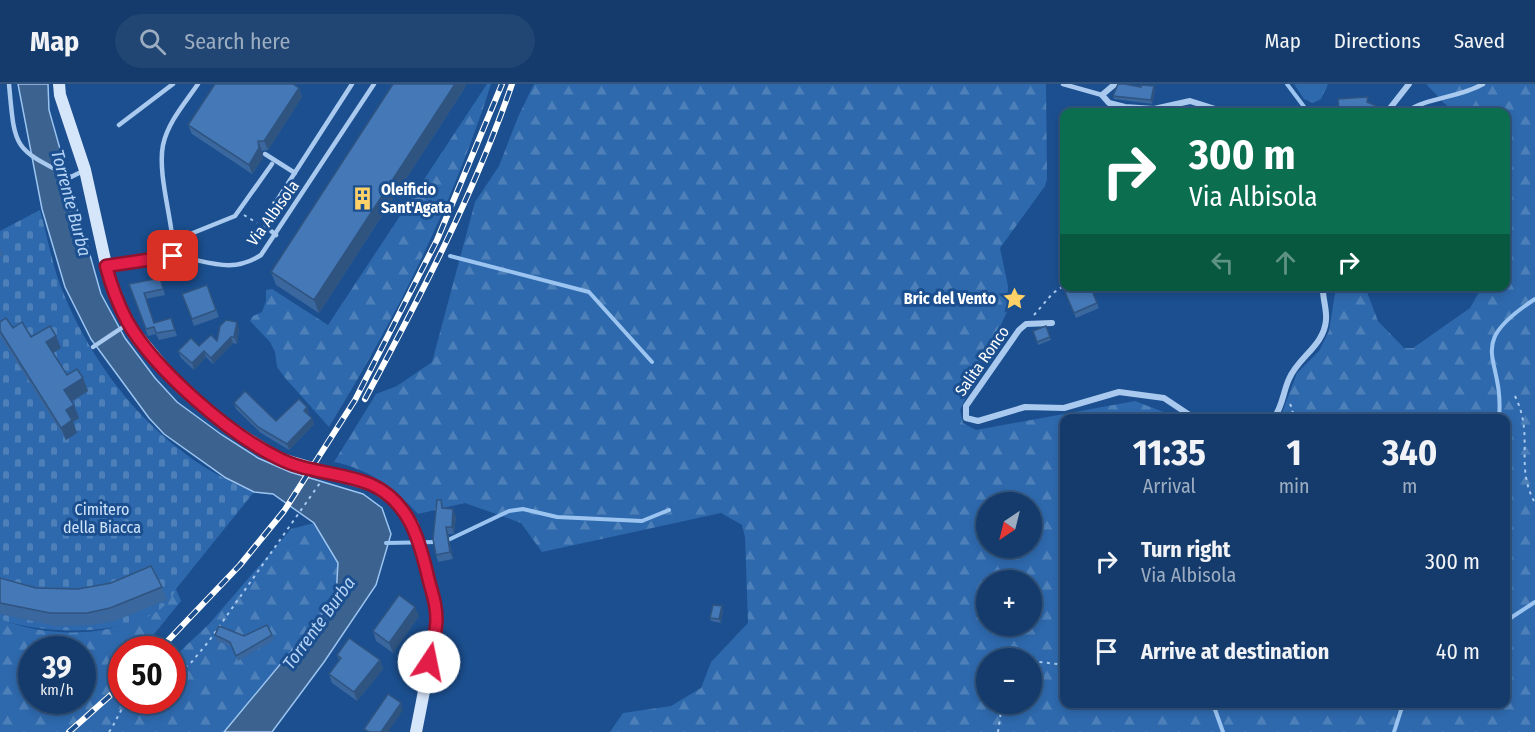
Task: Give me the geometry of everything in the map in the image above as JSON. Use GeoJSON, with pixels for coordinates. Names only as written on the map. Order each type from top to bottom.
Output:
{"type":"FeatureCollection","features":[{"type":"Feature","properties":{"kind":"main road"},"geometry":{"type":"LineString","coordinates":[[59,84],[60,95],[85,170],[106,266],[125,326],[181,388],[223,423],[278,458],[374,486],[392,498],[406,513],[415,531],[426,567],[437,625],[416,732]]}},
{"type":"Feature","properties":{"kind":"street"},"geometry":{"type":"LineString","coordinates":[[1115,84],[1102,95],[1109,103],[1125,108]]}},
{"type":"Feature","properties":{"kind":"street"},"geometry":{"type":"LineString","coordinates":[[1390,108],[1409,84]]}},
{"type":"Feature","properties":{"kind":"street"},"geometry":{"type":"LineString","coordinates":[[1162,108],[1190,101],[1212,108]]}},
{"type":"Feature","properties":{"kind":"street"},"geometry":{"type":"LineString","coordinates":[[1276,414],[1286,396],[1288,379],[1313,349],[1324,330],[1326,319],[1323,291]]}},
{"type":"Feature","properties":{"kind":"street","name":"Salita Ronco"},"geometry":{"type":"LineString","coordinates":[[1052,323],[1026,324],[1007,345],[966,406],[964,415],[969,420],[986,420],[1026,407],[1074,406],[1119,392],[1164,398],[1188,414]]}},
{"type":"Feature","properties":{"kind":"lane"},"geometry":{"type":"LineString","coordinates":[[9,84],[12,123],[18,144],[29,156],[71,177],[85,170]]}},
{"type":"Feature","properties":{"kind":"lane"},"geometry":{"type":"LineString","coordinates":[[119,125],[173,84]]}},
{"type":"Feature","properties":{"kind":"lane"},"geometry":{"type":"LineString","coordinates":[[178,239],[172,235],[162,162],[164,145],[178,112],[198,84]]}},
{"type":"Feature","properties":{"kind":"lane"},"geometry":{"type":"LineString","coordinates":[[276,235],[269,231],[265,219],[352,84]]}},
{"type":"Feature","properties":{"kind":"lane","name":"Via Albisola"},"geometry":{"type":"LineString","coordinates":[[106,266],[173,256],[214,266],[241,264],[261,255],[374,84]]}},
{"type":"Feature","properties":{"kind":"lane"},"geometry":{"type":"LineString","coordinates":[[1063,84],[1102,95]]}},
{"type":"Feature","properties":{"kind":"lane"},"geometry":{"type":"LineString","coordinates":[[1413,108],[1420,104],[1456,96],[1483,84]]}},
{"type":"Feature","properties":{"kind":"lane"},"geometry":{"type":"LineString","coordinates":[[265,154],[295,173]]}},
{"type":"Feature","properties":{"kind":"lane"},"geometry":{"type":"LineString","coordinates":[[178,239],[226,221],[239,212],[272,165]]}},
{"type":"Feature","properties":{"kind":"lane"},"geometry":{"type":"LineString","coordinates":[[173,256],[178,239]]}},
{"type":"Feature","properties":{"kind":"lane"},"geometry":{"type":"LineString","coordinates":[[93,347],[125,326]]}},
{"type":"Feature","properties":{"kind":"path"},"geometry":{"type":"LineString","coordinates":[[239,212],[269,231]]}},
{"type":"Feature","properties":{"kind":"path"},"geometry":{"type":"LineString","coordinates":[[1026,324],[1045,301],[1060,289]]}},
{"type":"Feature","properties":{"kind":"path"},"geometry":{"type":"LineString","coordinates":[[1515,396],[1527,411]]}},
{"type":"Feature","properties":{"kind":"path"},"geometry":{"type":"LineString","coordinates":[[1530,458],[1527,470],[1528,483],[1535,503]]}},
{"type":"Feature","properties":{"kind":"path"},"geometry":{"type":"LineString","coordinates":[[186,666],[320,485]]}},
{"type":"Feature","properties":{"kind":"path"},"geometry":{"type":"LineString","coordinates":[[1042,662],[1060,664]]}},
{"type":"Feature","properties":{"kind":"path"},"geometry":{"type":"LineString","coordinates":[[109,732],[117,721],[118,714]]}},
{"type":"Feature","properties":{"kind":"path"},"geometry":{"type":"LineString","coordinates":[[998,732],[1001,714]]}},
{"type":"Feature","properties":{"kind":"green space"},"geometry":{"type":"Polygon","coordinates":[[[487,84],[491,84],[476,129],[440,217],[377,345],[329,427],[277,367],[275,352],[270,342],[250,321],[253,316],[262,312],[266,301],[266,290],[272,289],[328,325],[487,84]]]}},
{"type":"Feature","properties":{"kind":"green space"},"geometry":{"type":"Polygon","coordinates":[[[534,84],[1046,84],[1047,179],[1045,186],[1000,248],[1008,286],[1007,312],[960,410],[963,423],[976,430],[1060,415],[1060,708],[1510,708],[1510,414],[1282,414],[1297,373],[1319,351],[1329,331],[1335,291],[1367,291],[1378,321],[1404,348],[1413,348],[1470,308],[1480,291],[1510,291],[1510,108],[1449,108],[1426,84],[1535,84],[1535,732],[610,732],[623,713],[671,706],[701,688],[711,662],[748,623],[745,537],[742,525],[721,513],[542,552],[521,523],[465,503],[418,514],[380,481],[359,469],[334,462],[376,394],[397,386],[432,362],[475,202],[499,166],[534,84]]]}},
{"type":"Feature","properties":{"kind":"green space"},"geometry":{"type":"Polygon","coordinates":[[[1294,84],[1328,84],[1321,99],[1313,103],[1304,99],[1294,84]]]}},
{"type":"Feature","properties":{"kind":"green space","name":"Cimitero della Biacca"},"geometry":{"type":"Polygon","coordinates":[[[40,210],[65,297],[97,359],[118,387],[140,414],[165,438],[222,477],[254,492],[164,606],[146,618],[97,630],[43,629],[0,619],[0,231],[40,210]]]}},
{"type":"Feature","properties":{"kind":"green space"},"geometry":{"type":"Polygon","coordinates":[[[1135,401],[1169,414],[1064,414],[1135,401]]]}},
{"type":"Feature","properties":{"kind":"green space"},"geometry":{"type":"Polygon","coordinates":[[[314,523],[338,563],[336,596],[224,732],[0,732],[0,619],[39,630],[80,632],[101,630],[140,618],[165,602],[176,589],[181,601],[153,636],[108,636],[108,714],[186,714],[186,646],[209,624],[291,529],[314,523]]]}},
{"type":"Feature","properties":{"kind":"water","name":"Torrente Burba"},"geometry":{"type":"Polygon","coordinates":[[[18,84],[48,84],[49,110],[101,294],[125,338],[155,378],[177,402],[258,458],[290,472],[363,494],[382,508],[391,534],[376,585],[324,662],[272,732],[224,732],[336,597],[338,563],[314,523],[273,494],[254,492],[226,478],[164,434],[149,418],[91,339],[65,287],[42,209],[18,84]]]}},
{"type":"Feature","properties":{"kind":"building"},"geometry":{"type":"Polygon","coordinates":[[[215,84],[293,84],[299,88],[264,141],[258,141],[259,148],[249,165],[188,125],[215,84]]]}},
{"type":"Feature","properties":{"kind":"building","name":"Oleificio Sant'Agata"},"geometry":{"type":"Polygon","coordinates":[[[393,84],[455,84],[314,300],[271,272],[393,84]]]}},
{"type":"Feature","properties":{"kind":"building"},"geometry":{"type":"Polygon","coordinates":[[[1118,84],[1154,86],[1151,100],[1113,96],[1118,84]]]}},
{"type":"Feature","properties":{"kind":"building"},"geometry":{"type":"Polygon","coordinates":[[[1368,97],[1367,102],[1379,107],[1339,108],[1338,99],[1368,97]]]}},
{"type":"Feature","properties":{"kind":"building"},"geometry":{"type":"Polygon","coordinates":[[[160,278],[163,289],[144,293],[154,323],[171,318],[175,330],[156,333],[154,327],[146,329],[129,284],[160,278]]]}},
{"type":"Feature","properties":{"kind":"building"},"geometry":{"type":"Polygon","coordinates":[[[207,285],[216,310],[192,319],[182,294],[207,285]]]}},
{"type":"Feature","properties":{"kind":"building"},"geometry":{"type":"Polygon","coordinates":[[[1092,291],[1097,303],[1074,313],[1065,292],[1092,291]]]}},
{"type":"Feature","properties":{"kind":"building"},"geometry":{"type":"Polygon","coordinates":[[[6,318],[13,328],[22,322],[31,337],[50,326],[56,336],[46,342],[67,375],[77,369],[83,378],[64,390],[74,405],[66,410],[72,420],[61,428],[0,331],[0,322],[6,318]]]}},
{"type":"Feature","properties":{"kind":"building"},"geometry":{"type":"Polygon","coordinates":[[[226,320],[237,322],[234,337],[231,337],[211,358],[204,351],[192,363],[178,351],[191,338],[199,346],[211,335],[217,341],[220,326],[226,320]]]}},
{"type":"Feature","properties":{"kind":"building"},"geometry":{"type":"Polygon","coordinates":[[[1046,326],[1050,337],[1037,342],[1033,331],[1046,326]]]}},
{"type":"Feature","properties":{"kind":"building"},"geometry":{"type":"Polygon","coordinates":[[[245,391],[276,421],[299,399],[307,407],[304,411],[312,418],[287,444],[258,427],[234,403],[245,391]]]}},
{"type":"Feature","properties":{"kind":"building"},"geometry":{"type":"Polygon","coordinates":[[[437,500],[441,500],[442,508],[453,509],[452,527],[446,527],[450,552],[436,555],[433,539],[437,500]]]}},
{"type":"Feature","properties":{"kind":"building"},"geometry":{"type":"Polygon","coordinates":[[[151,566],[162,587],[110,608],[87,613],[50,613],[0,603],[0,578],[36,588],[78,589],[111,583],[151,566]]]}},
{"type":"Feature","properties":{"kind":"building"},"geometry":{"type":"Polygon","coordinates":[[[399,595],[415,607],[389,643],[373,631],[399,595]]]}},
{"type":"Feature","properties":{"kind":"building"},"geometry":{"type":"Polygon","coordinates":[[[713,605],[722,606],[719,619],[710,618],[713,605]]]}},
{"type":"Feature","properties":{"kind":"building"},"geometry":{"type":"Polygon","coordinates":[[[267,625],[272,635],[236,656],[230,642],[215,635],[219,626],[244,636],[267,625]]]}},
{"type":"Feature","properties":{"kind":"building"},"geometry":{"type":"Polygon","coordinates":[[[349,638],[380,660],[354,692],[329,674],[341,658],[337,655],[349,638]]]}},
{"type":"Feature","properties":{"kind":"building"},"geometry":{"type":"Polygon","coordinates":[[[388,694],[401,703],[381,732],[369,732],[364,729],[388,694]]]}},
{"type":"Feature","properties":{"kind":"waterway"},"geometry":{"type":"LineString","coordinates":[[1287,84],[1305,108]]}},
{"type":"Feature","properties":{"kind":"waterway"},"geometry":{"type":"LineString","coordinates":[[450,256],[589,292],[652,362]]}},
{"type":"Feature","properties":{"kind":"waterway"},"geometry":{"type":"LineString","coordinates":[[1499,414],[1499,397],[1492,353],[1493,341],[1499,329],[1535,299]]}},
{"type":"Feature","properties":{"kind":"waterway"},"geometry":{"type":"LineString","coordinates":[[446,541],[509,511],[523,509],[557,517],[642,521],[669,510]]}},
{"type":"Feature","properties":{"kind":"waterway"},"geometry":{"type":"LineString","coordinates":[[386,543],[436,542]]}},
{"type":"Feature","properties":{"kind":"waterway"},"geometry":{"type":"LineString","coordinates":[[1510,618],[1535,602]]}},
{"type":"Feature","properties":{"kind":"waterway"},"geometry":{"type":"LineString","coordinates":[[1214,708],[1223,732]]}},
{"type":"Feature","properties":{"kind":"waterway"},"geometry":{"type":"LineString","coordinates":[[1394,732],[1402,708]]}},
{"type":"Feature","properties":{"kind":"railway"},"geometry":{"type":"LineString","coordinates":[[172,636],[240,565],[284,511],[355,400],[437,240],[502,84]]}},
{"type":"Feature","properties":{"kind":"railway"},"geometry":{"type":"LineString","coordinates":[[365,399],[426,284],[463,205],[512,84]]}},
{"type":"Feature","properties":{"kind":"railway"},"geometry":{"type":"LineString","coordinates":[[69,732],[108,697]]}},
{"type":"Feature","properties":{"kind":"place","name":"Oleificio Sant'Agata"},"geometry":{"type":"Point","coordinates":[363,198]}},
{"type":"Feature","properties":{"kind":"place","name":"Bric del Vento"},"geometry":{"type":"Point","coordinates":[1014,298]}},
{"type":"Feature","properties":{"kind":"route"},"geometry":{"type":"LineString","coordinates":[[173,256],[106,266],[128,324],[181,388],[223,423],[278,458],[299,466],[358,479],[383,491],[399,504],[413,525],[435,602],[437,625],[429,662]]}}]}
